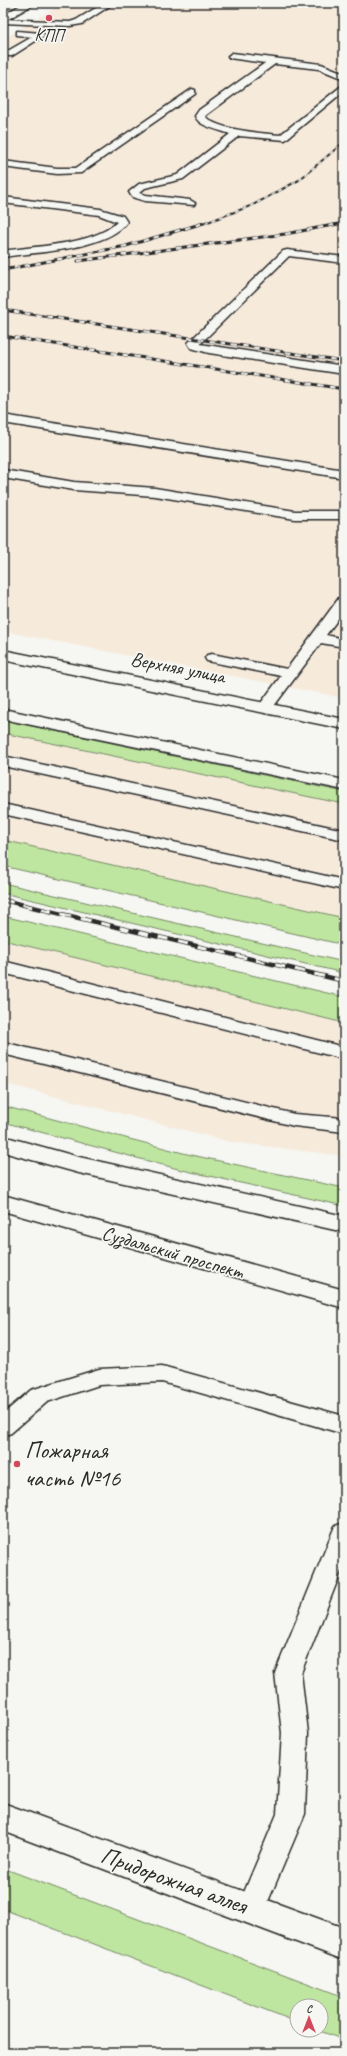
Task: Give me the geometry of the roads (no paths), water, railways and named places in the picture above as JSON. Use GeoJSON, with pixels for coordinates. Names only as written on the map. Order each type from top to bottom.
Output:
{"type":"FeatureCollection","features":[{"type":"Feature","properties":{"kind":"street"},"geometry":{"type":"LineString","coordinates":[[3,20],[31,3]]}},
{"type":"Feature","properties":{"kind":"street","name":"Верхняя улица"},"geometry":{"type":"LineString","coordinates":[[3,655],[344,724]]}},
{"type":"Feature","properties":{"kind":"street"},"geometry":{"type":"LineString","coordinates":[[3,1144],[79,1165],[344,1224]]}},
{"type":"Feature","properties":{"kind":"street","name":"Суздальский проспект"},"geometry":{"type":"LineString","coordinates":[[3,1203],[344,1299]]}},
{"type":"Feature","properties":{"kind":"street","name":"Придорожная аллея"},"geometry":{"type":"LineString","coordinates":[[3,1817],[344,1944]]}},
{"type":"Feature","properties":{"kind":"lane"},"geometry":{"type":"LineString","coordinates":[[3,20],[70,24],[79,22],[110,3]]}},
{"type":"Feature","properties":{"kind":"lane"},"geometry":{"type":"LineString","coordinates":[[9,54],[44,35],[11,32]]}},
{"type":"Feature","properties":{"kind":"lane"},"geometry":{"type":"LineString","coordinates":[[232,56],[321,67],[344,76]]}},
{"type":"Feature","properties":{"kind":"lane"},"geometry":{"type":"LineString","coordinates":[[273,61],[202,112],[200,116],[201,120],[237,133],[282,138],[344,87]]}},
{"type":"Feature","properties":{"kind":"lane"},"geometry":{"type":"LineString","coordinates":[[3,164],[62,172],[78,171],[192,92]]}},
{"type":"Feature","properties":{"kind":"lane"},"geometry":{"type":"LineString","coordinates":[[190,203],[145,198],[136,195],[134,192],[142,186],[180,177],[237,133]]}},
{"type":"Feature","properties":{"kind":"lane"},"geometry":{"type":"LineString","coordinates":[[3,200],[100,212],[119,218],[122,222],[114,231],[94,239],[3,254]]}},
{"type":"Feature","properties":{"kind":"lane"},"geometry":{"type":"LineString","coordinates":[[344,260],[287,253],[194,343],[195,346],[209,350],[344,370]]}},
{"type":"Feature","properties":{"kind":"lane"},"geometry":{"type":"LineString","coordinates":[[3,419],[344,474]]}},
{"type":"Feature","properties":{"kind":"lane"},"geometry":{"type":"LineString","coordinates":[[3,474],[74,486],[155,492],[294,515],[344,515]]}},
{"type":"Feature","properties":{"kind":"lane"},"geometry":{"type":"LineString","coordinates":[[266,707],[344,601]]}},
{"type":"Feature","properties":{"kind":"lane"},"geometry":{"type":"LineString","coordinates":[[317,638],[344,643]]}},
{"type":"Feature","properties":{"kind":"lane"},"geometry":{"type":"LineString","coordinates":[[212,658],[291,674]]}},
{"type":"Feature","properties":{"kind":"lane"},"geometry":{"type":"LineString","coordinates":[[3,714],[344,785]]}},
{"type":"Feature","properties":{"kind":"lane"},"geometry":{"type":"LineString","coordinates":[[3,761],[344,835]]}},
{"type":"Feature","properties":{"kind":"lane"},"geometry":{"type":"LineString","coordinates":[[3,808],[344,885]]}},
{"type":"Feature","properties":{"kind":"lane"},"geometry":{"type":"LineString","coordinates":[[3,967],[344,1053]]}},
{"type":"Feature","properties":{"kind":"lane"},"geometry":{"type":"LineString","coordinates":[[3,1048],[294,1120],[344,1125]]}},
{"type":"Feature","properties":{"kind":"lane"},"geometry":{"type":"LineString","coordinates":[[3,1427],[39,1396],[99,1377],[162,1374],[344,1424]]}},
{"type":"Feature","properties":{"kind":"lane"},"geometry":{"type":"LineString","coordinates":[[252,1909],[291,1814],[295,1733],[288,1673],[344,1533]]}},
{"type":"Feature","properties":{"kind":"railway"},"geometry":{"type":"LineString","coordinates":[[205,223],[253,205],[299,180],[344,142]]}},
{"type":"Feature","properties":{"kind":"railway"},"geometry":{"type":"LineString","coordinates":[[3,270],[126,246],[207,222]]}},
{"type":"Feature","properties":{"kind":"railway"},"geometry":{"type":"LineString","coordinates":[[78,261],[285,234],[344,223],[342,223]]}},
{"type":"Feature","properties":{"kind":"railway"},"geometry":{"type":"LineString","coordinates":[[3,310],[344,361]]}},
{"type":"Feature","properties":{"kind":"railway"},"geometry":{"type":"LineString","coordinates":[[3,336],[344,389]]}},
{"type":"Feature","properties":{"kind":"railway"},"geometry":{"type":"LineString","coordinates":[[3,900],[344,981]]}},
{"type":"Feature","properties":{"kind":"place","name":"КПП"},"geometry":{"type":"Point","coordinates":[49,18]}},
{"type":"Feature","properties":{"kind":"place","name":"Пожарная часть №16"},"geometry":{"type":"Point","coordinates":[17,1464]}}]}
